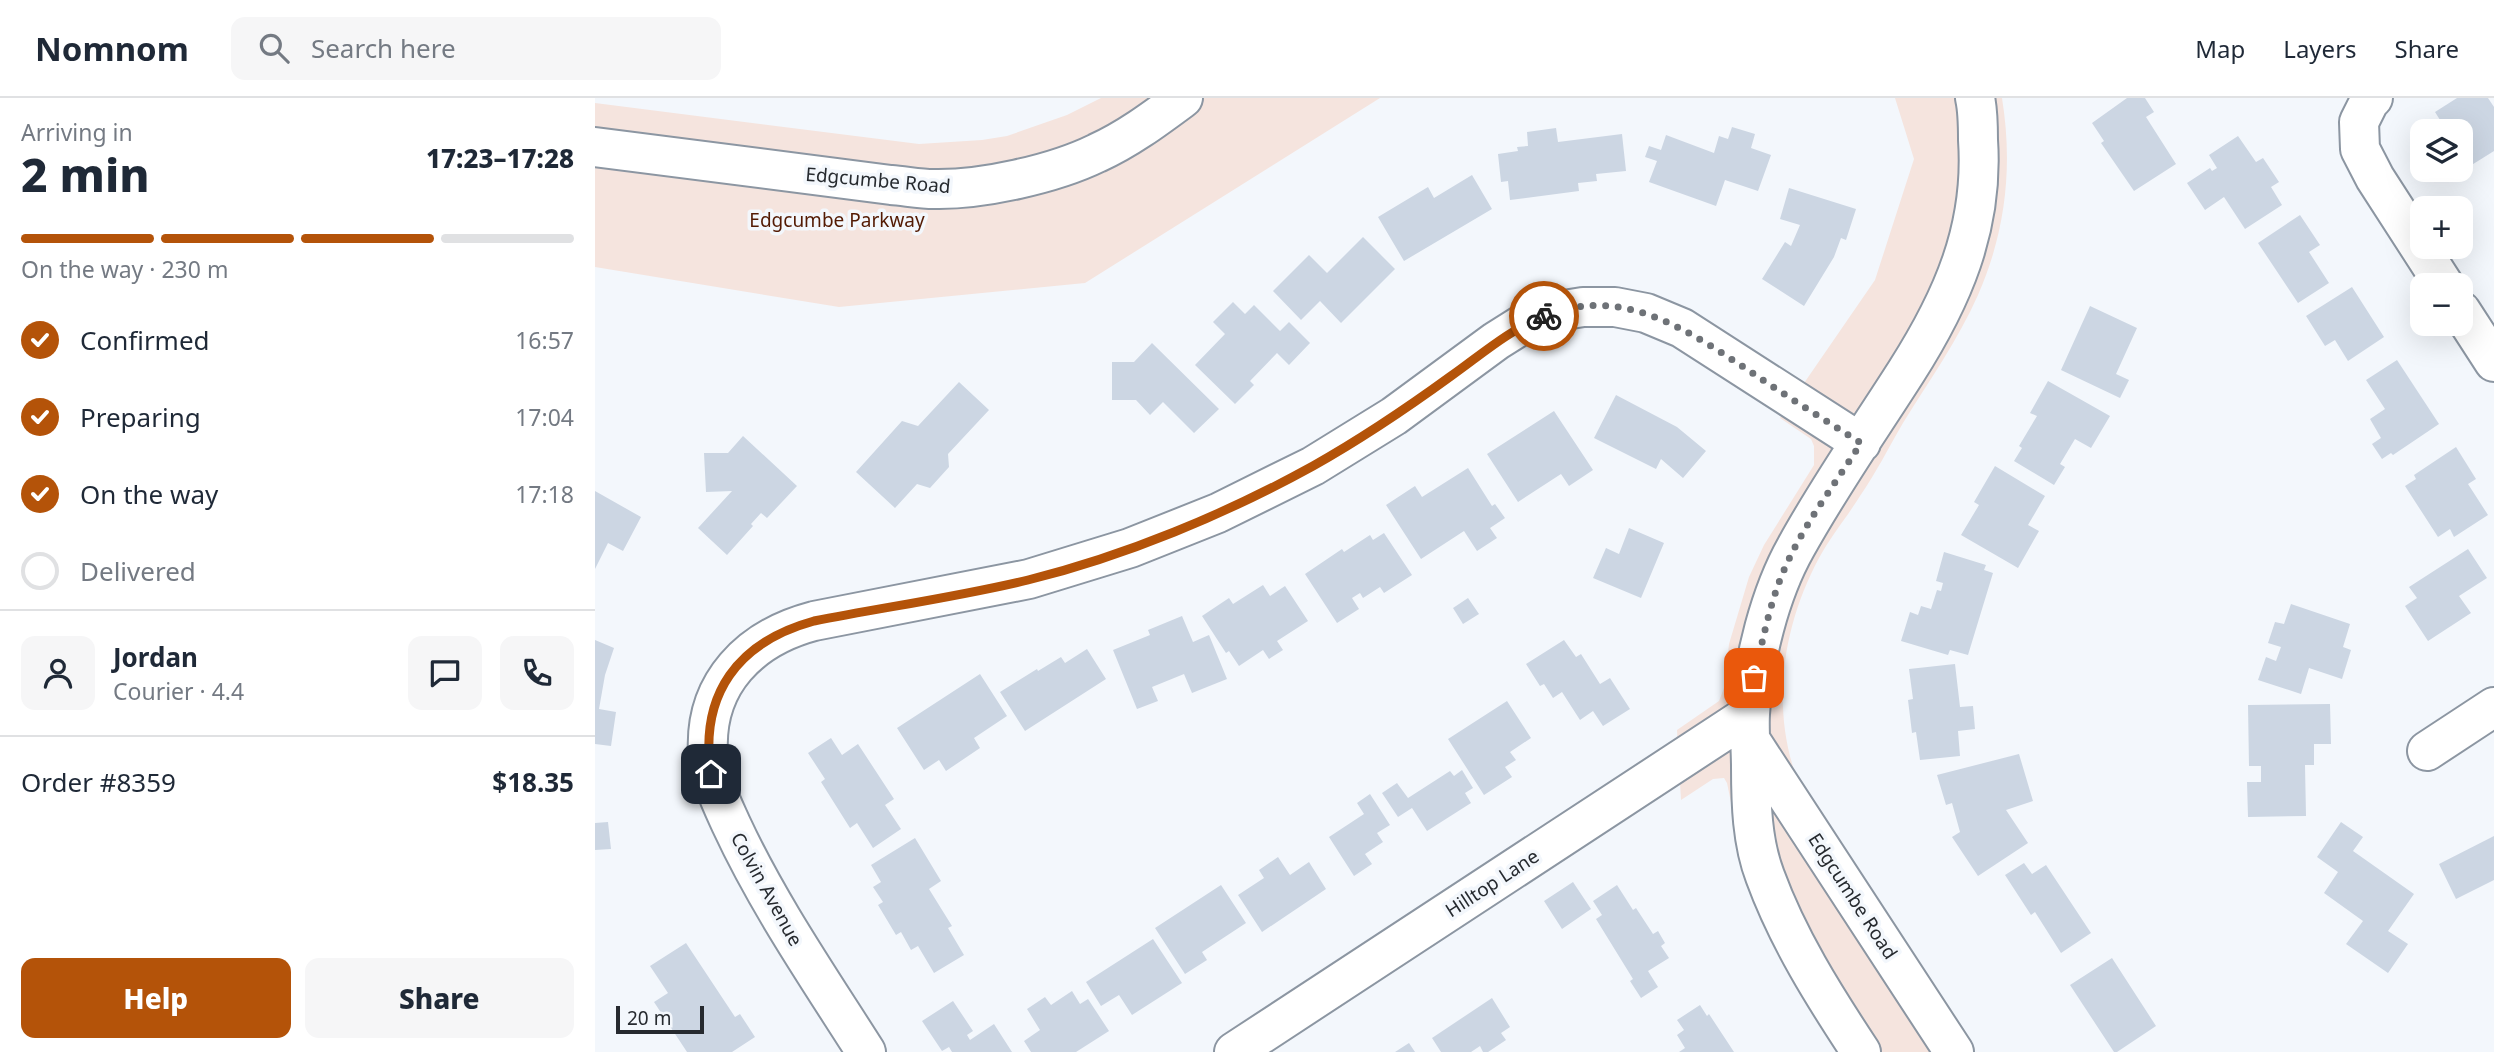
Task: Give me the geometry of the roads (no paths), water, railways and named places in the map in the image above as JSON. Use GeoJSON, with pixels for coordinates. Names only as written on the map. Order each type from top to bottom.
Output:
{"type":"FeatureCollection","features":[{"type":"Feature","properties":{"kind":"street","name":"Edgcumbe Road"},"geometry":{"type":"LineString","coordinates":[[595,147],[891,185],[935,189],[979,186],[1031,175],[1095,154],[1122,140],[1183,98]]}},
{"type":"Feature","properties":{"kind":"street"},"geometry":{"type":"LineString","coordinates":[[1861,1052],[1816,982],[1783,919],[1764,874],[1751,808],[1754,678],[1777,587],[1795,547],[1926,340],[1950,293],[1967,251],[1977,201],[1979,157],[1975,98]]}},
{"type":"Feature","properties":{"kind":"street"},"geometry":{"type":"LineString","coordinates":[[2373,98],[2360,122],[2360,149],[2375,178],[2436,273]]}},
{"type":"Feature","properties":{"kind":"street","name":"Colvin Avenue"},"geometry":{"type":"LineString","coordinates":[[866,1052],[762,886],[738,840],[711,774],[708,753],[710,721],[720,691],[737,665],[760,643],[788,628],[814,621],[1029,579],[1130,548],[1218,513],[1313,466],[1383,424],[1523,324],[1552,312],[1583,307],[1615,307],[1646,313],[1682,328],[1861,443]]}},
{"type":"Feature","properties":{"kind":"street"},"geometry":{"type":"LineString","coordinates":[[2473,330],[2494,362]]}},
{"type":"Feature","properties":{"kind":"street"},"geometry":{"type":"LineString","coordinates":[[2427,751],[2494,707]]}},
{"type":"Feature","properties":{"kind":"street","name":"Edgcumbe Road"},"geometry":{"type":"LineString","coordinates":[[1751,727],[1954,1052]]}},
{"type":"Feature","properties":{"kind":"street","name":"Hilltop Lane"},"geometry":{"type":"LineString","coordinates":[[1234,1052],[1751,727]]}},
{"type":"Feature","properties":{"kind":"park label","name":"Edgcumbe Parkway"},"geometry":{"type":"Point","coordinates":[837,220]}}]}
